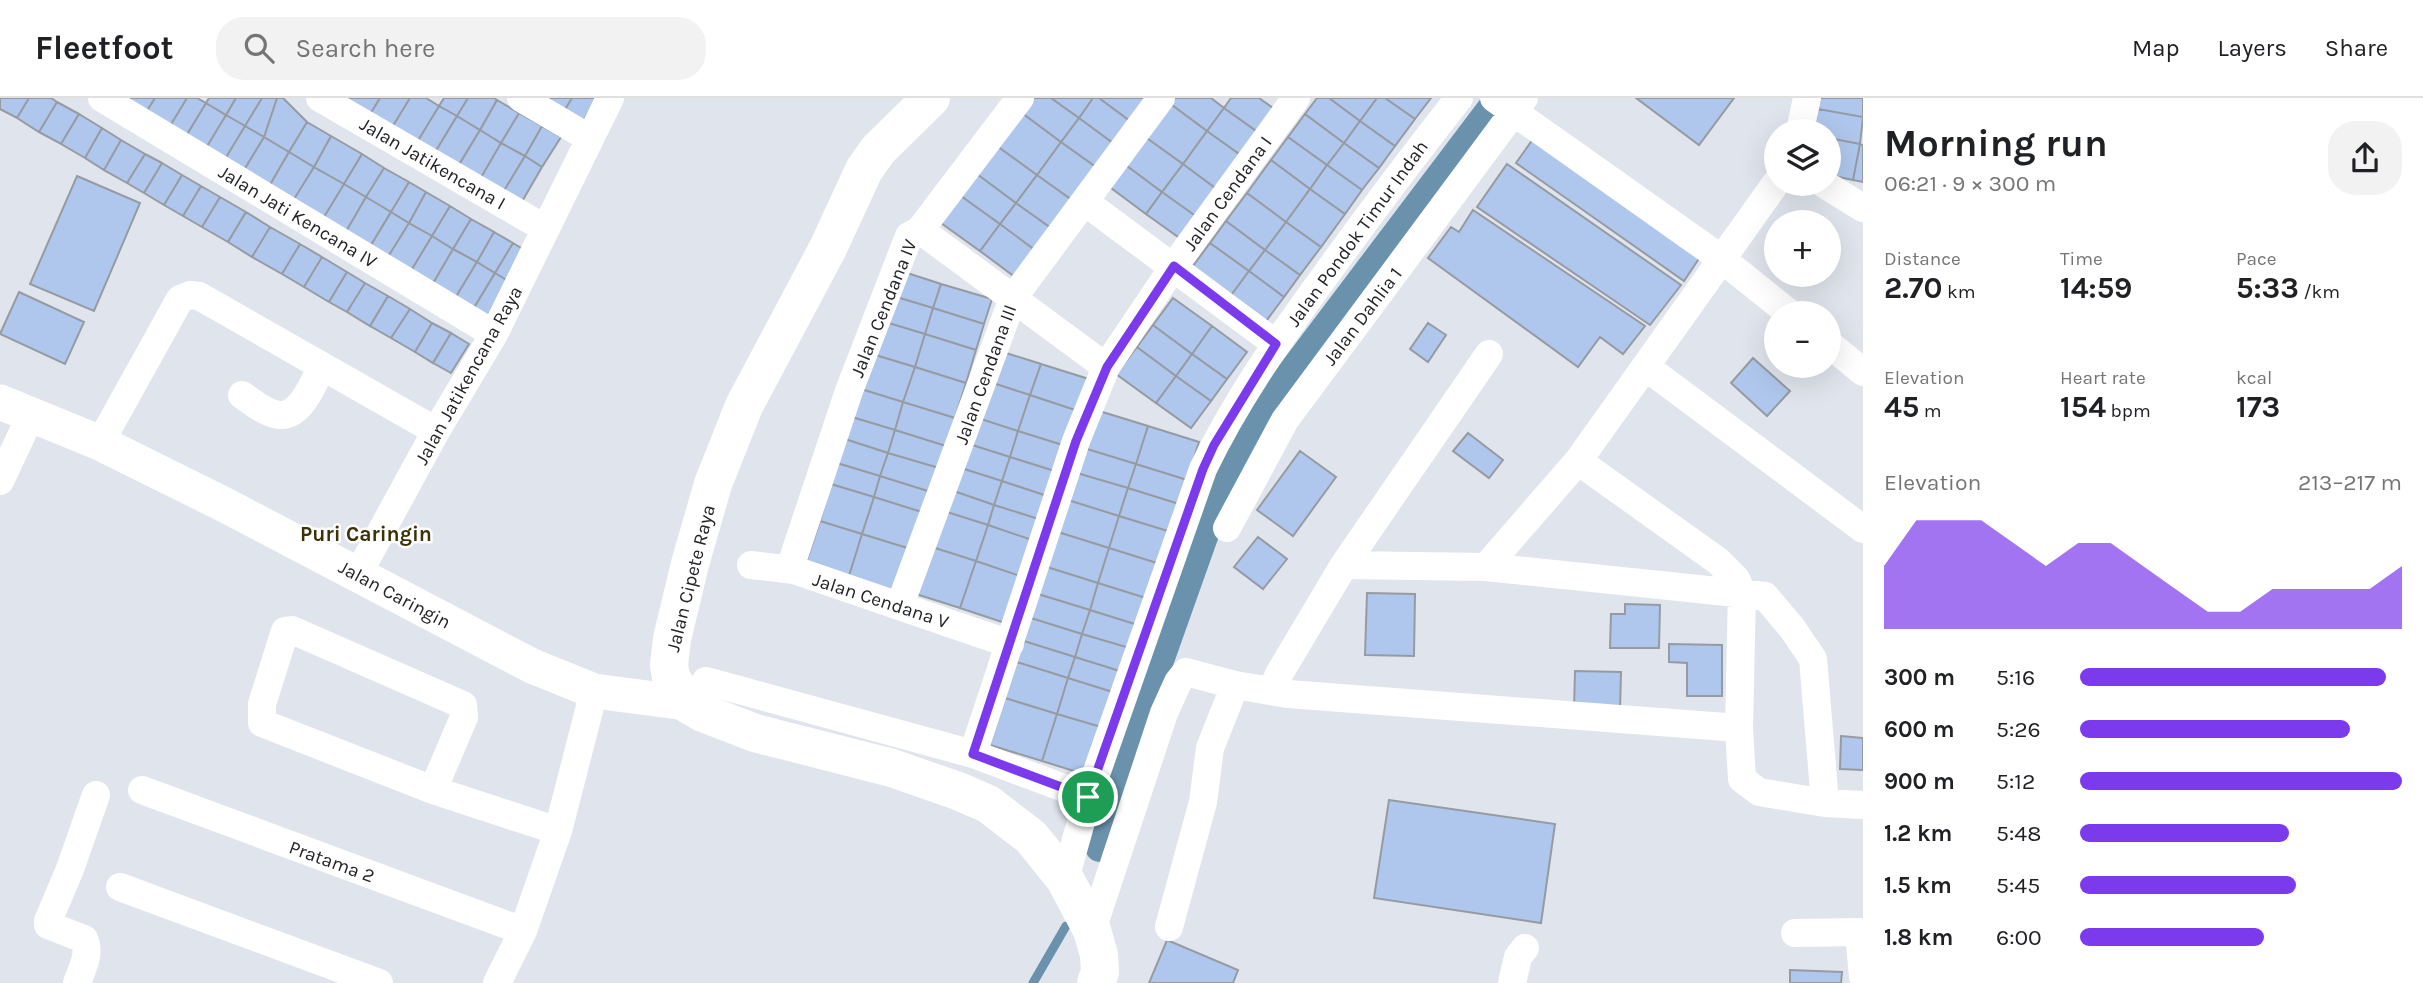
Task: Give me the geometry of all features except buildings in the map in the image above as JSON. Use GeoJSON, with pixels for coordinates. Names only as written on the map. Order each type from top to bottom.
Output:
{"type":"FeatureCollection","features":[{"type":"Feature","properties":{"kind":"main road","name":"Jalan Cipete Raya"},"geometry":{"type":"LineString","coordinates":[[696,692],[671,677],[669,665],[672,639],[690,564],[727,446],[744,406],[828,248],[864,170],[878,150],[931,98]]}},
{"type":"Feature","properties":{"kind":"main road"},"geometry":{"type":"LineString","coordinates":[[696,692],[703,713],[755,733],[892,768],[988,804],[1031,838],[1065,879],[1091,930],[1099,955],[1100,972],[1096,983]]}},
{"type":"Feature","properties":{"kind":"street","name":"Jalan Jati Kencana IV"},"geometry":{"type":"LineString","coordinates":[[102,98],[494,334]]}},
{"type":"Feature","properties":{"kind":"street","name":"Jalan Jatikencana I"},"geometry":{"type":"LineString","coordinates":[[320,98],[546,229]]}},
{"type":"Feature","properties":{"kind":"street"},"geometry":{"type":"LineString","coordinates":[[521,98],[589,138]]}},
{"type":"Feature","properties":{"kind":"street","name":"Jalan Jatikencana Raya"},"geometry":{"type":"LineString","coordinates":[[358,573],[436,431],[494,334],[610,98]]}},
{"type":"Feature","properties":{"kind":"street"},"geometry":{"type":"LineString","coordinates":[[920,230],[1020,98]]}},
{"type":"Feature","properties":{"kind":"street","name":"Jalan Cendana III"},"geometry":{"type":"LineString","coordinates":[[900,605],[1013,298],[1161,98]]}},
{"type":"Feature","properties":{"kind":"street","name":"Jalan Cendana I"},"geometry":{"type":"LineString","coordinates":[[973,754],[1076,441],[1107,367],[1174,266],[1296,98]]}},
{"type":"Feature","properties":{"kind":"street","name":"Jalan Pondok Timur Indah"},"geometry":{"type":"LineString","coordinates":[[1065,879],[1088,797],[1203,469],[1214,445],[1276,344],[1377,204],[1459,98]]}},
{"type":"Feature","properties":{"kind":"street"},"geometry":{"type":"LineString","coordinates":[[1803,119],[1807,98]]}},
{"type":"Feature","properties":{"kind":"street"},"geometry":{"type":"LineString","coordinates":[[1508,103],[1723,260],[1774,301]]}},
{"type":"Feature","properties":{"kind":"street","name":"Jalan Dahlia 1"},"geometry":{"type":"LineString","coordinates":[[1227,528],[1285,420],[1508,103]]}},
{"type":"Feature","properties":{"kind":"street"},"geometry":{"type":"LineString","coordinates":[[1841,194],[1863,208]]}},
{"type":"Feature","properties":{"kind":"street"},"geometry":{"type":"LineString","coordinates":[[1486,567],[1578,461],[1767,196]]}},
{"type":"Feature","properties":{"kind":"street"},"geometry":{"type":"LineString","coordinates":[[1084,202],[1276,344]]}},
{"type":"Feature","properties":{"kind":"street","name":"Jalan Cendana IV"},"geometry":{"type":"LineString","coordinates":[[794,570],[793,559],[849,391],[909,236],[920,230],[1107,367]]}},
{"type":"Feature","properties":{"kind":"street"},"geometry":{"type":"LineString","coordinates":[[100,443],[180,299],[185,296],[199,296],[436,431]]}},
{"type":"Feature","properties":{"kind":"street"},"geometry":{"type":"LineString","coordinates":[[1272,691],[1279,674],[1345,565],[1489,354]]}},
{"type":"Feature","properties":{"kind":"street"},"geometry":{"type":"LineString","coordinates":[[1841,354],[1863,372]]}},
{"type":"Feature","properties":{"kind":"street"},"geometry":{"type":"LineString","coordinates":[[242,395],[271,413],[281,415],[292,412],[304,398],[322,366]]}},
{"type":"Feature","properties":{"kind":"street"},"geometry":{"type":"LineString","coordinates":[[1646,367],[1863,529]]}},
{"type":"Feature","properties":{"kind":"street"},"geometry":{"type":"LineString","coordinates":[[0,481],[15,408]]}},
{"type":"Feature","properties":{"kind":"street","name":"Jalan Caringin"},"geometry":{"type":"LineString","coordinates":[[15,408],[100,443],[358,573],[532,666],[594,691],[696,692]]}},
{"type":"Feature","properties":{"kind":"street"},"geometry":{"type":"LineString","coordinates":[[1578,461],[1717,561],[1736,579],[1742,592],[1739,728],[1742,779],[1759,792],[1863,806]]}},
{"type":"Feature","properties":{"kind":"street","name":"Jalan Cendana V"},"geometry":{"type":"LineString","coordinates":[[751,565],[794,570],[1010,644]]}},
{"type":"Feature","properties":{"kind":"street"},"geometry":{"type":"LineString","coordinates":[[1345,565],[1486,567],[1761,594],[1773,602],[1814,659],[1825,803]]}},
{"type":"Feature","properties":{"kind":"street"},"geometry":{"type":"LineString","coordinates":[[433,790],[464,717],[463,705],[292,630],[285,631],[262,704],[262,723],[433,790],[558,831]]}},
{"type":"Feature","properties":{"kind":"street"},"geometry":{"type":"LineString","coordinates":[[1091,930],[1164,713],[1178,682],[1186,672],[1235,685],[1272,691],[1739,728]]}},
{"type":"Feature","properties":{"kind":"street"},"geometry":{"type":"LineString","coordinates":[[1169,927],[1203,802],[1210,748],[1235,685]]}},
{"type":"Feature","properties":{"kind":"street"},"geometry":{"type":"LineString","coordinates":[[497,983],[523,931],[558,831],[594,691]]}},
{"type":"Feature","properties":{"kind":"street"},"geometry":{"type":"LineString","coordinates":[[696,692],[973,754],[1088,797]]}},
{"type":"Feature","properties":{"kind":"street","name":"Pratama 2"},"geometry":{"type":"LineString","coordinates":[[142,790],[523,931]]}},
{"type":"Feature","properties":{"kind":"street"},"geometry":{"type":"LineString","coordinates":[[77,983],[87,956],[84,939],[48,925],[48,921],[96,795]]}},
{"type":"Feature","properties":{"kind":"street"},"geometry":{"type":"LineString","coordinates":[[120,887],[379,983]]}},
{"type":"Feature","properties":{"kind":"street"},"geometry":{"type":"LineString","coordinates":[[1795,933],[1861,932],[1863,976]]}},
{"type":"Feature","properties":{"kind":"street"},"geometry":{"type":"LineString","coordinates":[[1512,983],[1518,957],[1525,948]]}},
{"type":"Feature","properties":{"kind":"waterway"},"geometry":{"type":"LineString","coordinates":[[1100,847],[1146,697],[1222,483],[1252,426],[1500,98]]}},
{"type":"Feature","properties":{"kind":"waterway"},"geometry":{"type":"LineString","coordinates":[[1033,983],[1066,926]]}},
{"type":"Feature","properties":{"kind":"district","name":"Puri Caringin"},"geometry":{"type":"Point","coordinates":[366,534]}},
{"type":"Feature","properties":{"kind":"route"},"geometry":{"type":"LineString","coordinates":[[1174,266],[1276,344],[1214,445],[1203,469],[1088,797],[973,754],[1076,441],[1107,367],[1174,266]]}}]}
